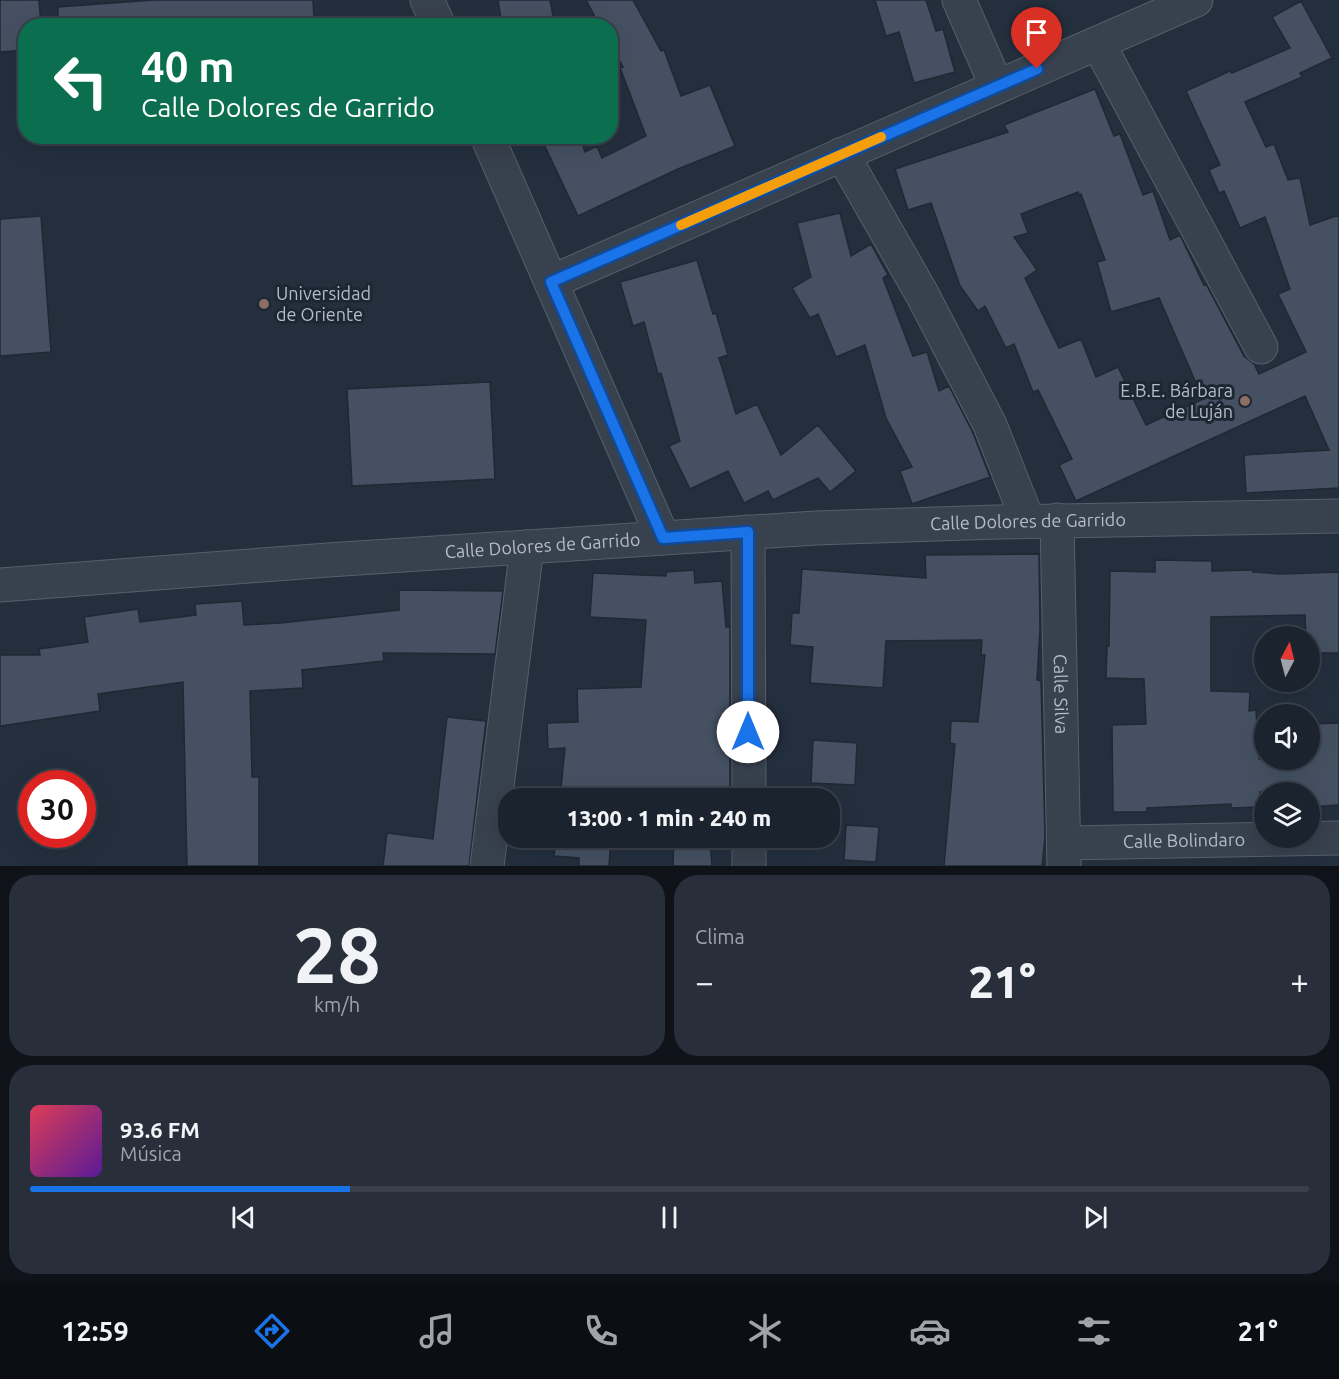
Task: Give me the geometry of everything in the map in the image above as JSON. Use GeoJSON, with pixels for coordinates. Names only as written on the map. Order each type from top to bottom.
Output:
{"type":"FeatureCollection","features":[{"type":"Feature","properties":{"kind":"street"},"geometry":{"type":"LineString","coordinates":[[428,0],[436,18]]}},
{"type":"Feature","properties":{"kind":"street"},"geometry":{"type":"LineString","coordinates":[[959,0],[997,87]]}},
{"type":"Feature","properties":{"kind":"street"},"geometry":{"type":"LineString","coordinates":[[551,282],[1189,1]]}},
{"type":"Feature","properties":{"kind":"street"},"geometry":{"type":"LineString","coordinates":[[1098,43],[1261,347]]}},
{"type":"Feature","properties":{"kind":"street"},"geometry":{"type":"LineString","coordinates":[[491,144],[663,538]]}},
{"type":"Feature","properties":{"kind":"street"},"geometry":{"type":"LineString","coordinates":[[842,154],[922,294],[1043,521]]}},
{"type":"Feature","properties":{"kind":"street","name":"Calle Dolores de Garrido"},"geometry":{"type":"LineString","coordinates":[[0,585],[816,528],[1339,516]]}},
{"type":"Feature","properties":{"kind":"street","name":"Calle Silva"},"geometry":{"type":"LineString","coordinates":[[1043,521],[1064,855]]}},
{"type":"Feature","properties":{"kind":"street"},"geometry":{"type":"LineString","coordinates":[[748,532],[749,788]]}},
{"type":"Feature","properties":{"kind":"street"},"geometry":{"type":"LineString","coordinates":[[487,866],[527,547]]}},
{"type":"Feature","properties":{"kind":"street","name":"Calle Bolindaro"},"geometry":{"type":"LineString","coordinates":[[1064,855],[1339,838]]}},
{"type":"Feature","properties":{"kind":"street"},"geometry":{"type":"LineString","coordinates":[[749,848],[749,866]]}},
{"type":"Feature","properties":{"kind":"building"},"geometry":{"type":"Polygon","coordinates":[[[0,0],[39,0],[40,18],[18,18],[18,51],[0,52],[0,0]]]}},
{"type":"Feature","properties":{"kind":"building"},"geometry":{"type":"Polygon","coordinates":[[[153,0],[313,0],[314,18],[58,18],[58,7],[153,0]]]}},
{"type":"Feature","properties":{"kind":"building"},"geometry":{"type":"Polygon","coordinates":[[[498,0],[550,0],[553,18],[501,18],[498,0]]]}},
{"type":"Feature","properties":{"kind":"building"},"geometry":{"type":"Polygon","coordinates":[[[586,0],[633,0],[661,51],[664,50],[681,96],[710,85],[735,146],[678,169],[578,216],[544,144],[582,144],[585,152],[597,146],[602,158],[646,136],[620,68],[623,67],[618,58],[618,18],[596,18],[586,0]]]}},
{"type":"Feature","properties":{"kind":"building"},"geometry":{"type":"Polygon","coordinates":[[[875,0],[926,0],[936,31],[943,29],[955,72],[914,83],[899,32],[886,36],[875,0]]]}},
{"type":"Feature","properties":{"kind":"building"},"geometry":{"type":"Polygon","coordinates":[[[1301,1],[1332,58],[1300,73],[1302,77],[1245,102],[1266,147],[1274,144],[1288,180],[1300,178],[1310,225],[1339,215],[1339,488],[1246,493],[1244,455],[1329,450],[1305,396],[1076,501],[1059,465],[1072,459],[1038,390],[1033,392],[1014,344],[1006,348],[985,306],[978,311],[960,286],[931,203],[908,210],[895,169],[1008,132],[1004,125],[1095,89],[1114,136],[1120,134],[1143,195],[1153,191],[1170,240],[1180,235],[1204,285],[1206,284],[1244,356],[1254,364],[1259,374],[1306,352],[1278,294],[1290,289],[1265,217],[1240,228],[1224,191],[1219,193],[1209,170],[1220,165],[1186,91],[1290,48],[1272,17],[1301,1]],[[1078,192],[1021,214],[1028,233],[1014,237],[1037,270],[1025,278],[1059,348],[1081,339],[1096,377],[1118,367],[1146,425],[1203,399],[1159,298],[1111,312],[1097,262],[1105,260],[1081,194],[1079,195],[1078,192]]]}},
{"type":"Feature","properties":{"kind":"building"},"geometry":{"type":"Polygon","coordinates":[[[840,213],[851,256],[871,244],[888,275],[883,278],[913,356],[927,352],[939,391],[949,386],[973,433],[990,477],[912,504],[900,471],[912,467],[886,418],[865,345],[836,357],[818,314],[810,318],[792,288],[811,277],[797,223],[840,213]]]}},
{"type":"Feature","properties":{"kind":"building"},"geometry":{"type":"Polygon","coordinates":[[[41,216],[51,352],[0,356],[0,219],[41,216]]]}},
{"type":"Feature","properties":{"kind":"building"},"geometry":{"type":"Polygon","coordinates":[[[697,260],[728,355],[719,358],[736,414],[757,404],[781,455],[818,425],[856,471],[830,492],[818,478],[773,500],[768,491],[744,503],[728,471],[690,489],[669,446],[680,441],[644,322],[633,326],[620,282],[697,260]]]}},
{"type":"Feature","properties":{"kind":"building"},"geometry":{"type":"Polygon","coordinates":[[[490,382],[495,479],[352,486],[347,389],[490,382]]]}},
{"type":"Feature","properties":{"kind":"building"},"geometry":{"type":"Polygon","coordinates":[[[1039,554],[1040,628],[1037,680],[1041,681],[1045,837],[1042,866],[944,866],[955,744],[950,743],[951,721],[978,722],[985,655],[981,655],[982,640],[886,641],[883,688],[810,683],[813,647],[790,645],[792,613],[799,613],[802,569],[926,578],[925,555],[1039,554]]]}},
{"type":"Feature","properties":{"kind":"building"},"geometry":{"type":"Polygon","coordinates":[[[1155,560],[1212,561],[1212,571],[1252,570],[1253,572],[1281,574],[1339,572],[1339,653],[1320,653],[1320,626],[1306,626],[1305,615],[1211,617],[1211,691],[1250,692],[1249,711],[1254,710],[1254,770],[1320,770],[1320,724],[1339,723],[1339,805],[1320,806],[1320,782],[1254,782],[1254,807],[1231,808],[1231,804],[1147,808],[1147,812],[1113,812],[1112,725],[1146,724],[1144,679],[1106,678],[1107,646],[1109,646],[1110,571],[1155,572],[1155,560]]]}},
{"type":"Feature","properties":{"kind":"building"},"geometry":{"type":"Polygon","coordinates":[[[694,570],[695,583],[722,581],[726,627],[730,627],[730,788],[561,788],[565,748],[548,749],[547,723],[578,722],[577,689],[641,687],[646,620],[590,617],[593,573],[666,576],[666,572],[694,570]]]}},
{"type":"Feature","properties":{"kind":"building"},"geometry":{"type":"Polygon","coordinates":[[[399,590],[503,591],[495,654],[383,653],[384,661],[302,670],[303,688],[250,691],[252,777],[259,777],[259,866],[187,866],[183,682],[98,694],[100,711],[0,726],[0,655],[40,655],[39,649],[88,642],[84,617],[138,609],[140,622],[196,615],[195,604],[242,601],[244,625],[281,623],[399,610],[399,590]]]}},
{"type":"Feature","properties":{"kind":"building"},"geometry":{"type":"Polygon","coordinates":[[[447,717],[486,721],[469,866],[383,866],[387,833],[433,839],[447,717]]]}},
{"type":"Feature","properties":{"kind":"building"},"geometry":{"type":"Polygon","coordinates":[[[813,740],[857,743],[855,785],[811,783],[813,740]]]}},
{"type":"Feature","properties":{"kind":"building"},"geometry":{"type":"Polygon","coordinates":[[[846,825],[879,827],[876,862],[844,860],[846,825]]]}},
{"type":"Feature","properties":{"kind":"building"},"geometry":{"type":"Polygon","coordinates":[[[555,848],[610,848],[609,866],[579,866],[579,858],[554,856],[555,848]]]}},
{"type":"Feature","properties":{"kind":"building"},"geometry":{"type":"Polygon","coordinates":[[[674,848],[711,848],[712,866],[673,866],[674,848]]]}},
{"type":"Feature","properties":{"kind":"slow traffic"},"geometry":{"type":"LineString","coordinates":[[681,225],[881,137]]}},
{"type":"Feature","properties":{"kind":"place","name":"Universidad de Oriente"},"geometry":{"type":"Point","coordinates":[264,304]}},
{"type":"Feature","properties":{"kind":"place","name":"E.B.E. Bárbara de Luján"},"geometry":{"type":"Point","coordinates":[1245,401]}},
{"type":"Feature","properties":{"kind":"route"},"geometry":{"type":"LineString","coordinates":[[748,732],[748,532],[663,538],[551,282],[1037,69]]}}]}
